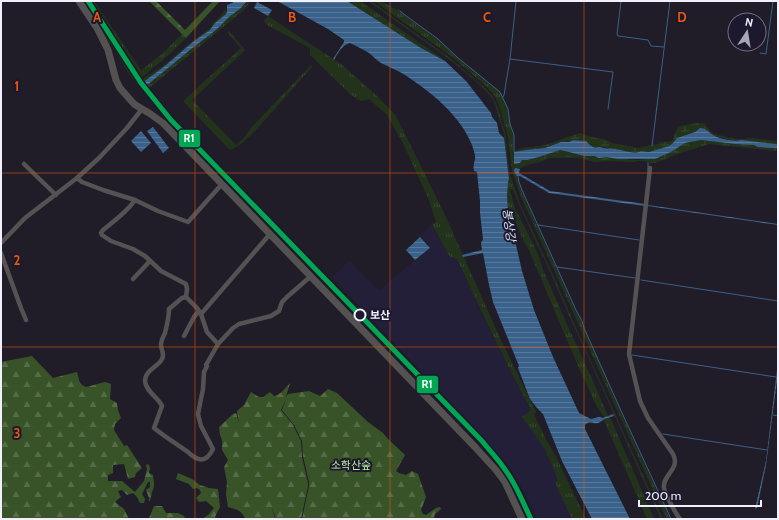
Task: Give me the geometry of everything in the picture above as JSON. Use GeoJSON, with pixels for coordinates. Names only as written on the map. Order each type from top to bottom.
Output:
{"type":"FeatureCollection","features":[{"type":"Feature","properties":{"kind":"main road"},"geometry":{"type":"LineString","coordinates":[[79,1],[97,28],[108,50],[116,80],[126,96],[134,104],[163,123],[492,465],[505,482],[522,519]]}},
{"type":"Feature","properties":{"kind":"street"},"geometry":{"type":"LineString","coordinates":[[1,244],[25,218],[77,178],[99,158],[142,109]]}},
{"type":"Feature","properties":{"kind":"street"},"geometry":{"type":"LineString","coordinates":[[24,164],[56,195]]}},
{"type":"Feature","properties":{"kind":"street"},"geometry":{"type":"LineString","coordinates":[[650,168],[629,354],[640,401],[648,418],[675,459],[674,467],[666,480],[664,488],[680,519]]}},
{"type":"Feature","properties":{"kind":"street"},"geometry":{"type":"LineString","coordinates":[[77,178],[82,182],[135,200],[158,211],[188,222],[222,184]]}},
{"type":"Feature","properties":{"kind":"street"},"geometry":{"type":"LineString","coordinates":[[135,200],[131,206],[102,230],[102,235],[146,256],[161,271],[186,284],[186,297]]}},
{"type":"Feature","properties":{"kind":"street"},"geometry":{"type":"LineString","coordinates":[[184,336],[194,317],[270,234]]}},
{"type":"Feature","properties":{"kind":"street"},"geometry":{"type":"LineString","coordinates":[[1,253],[26,320]]}},
{"type":"Feature","properties":{"kind":"street"},"geometry":{"type":"LineString","coordinates":[[133,279],[150,261]]}},
{"type":"Feature","properties":{"kind":"street"},"geometry":{"type":"LineString","coordinates":[[186,297],[182,298],[169,309],[168,321],[161,343],[163,358],[148,373],[145,382],[152,394],[162,406],[154,428],[169,440],[197,459],[201,460],[209,456],[213,449],[201,426],[198,414],[204,372],[207,366],[206,365],[218,344],[233,328],[239,324],[271,316],[279,311],[282,302],[310,276]]}},
{"type":"Feature","properties":{"kind":"street"},"geometry":{"type":"LineString","coordinates":[[186,297],[200,312],[207,332],[218,344]]}},
{"type":"Feature","properties":{"kind":"shaded area"},"geometry":{"type":"Polygon","coordinates":[[[432,224],[449,256],[457,259],[495,341],[531,411],[581,519],[537,519],[521,486],[508,465],[332,277],[349,261],[379,290],[431,247],[420,235],[432,224]]]}},
{"type":"Feature","properties":{"kind":"green space"},"geometry":{"type":"Polygon","coordinates":[[[82,1],[86,1],[140,85],[138,86],[129,74],[82,1]]]}},
{"type":"Feature","properties":{"kind":"green space"},"geometry":{"type":"Polygon","coordinates":[[[90,1],[94,1],[141,70],[162,54],[182,34],[186,38],[170,54],[141,78],[144,78],[164,65],[211,27],[224,11],[227,10],[225,15],[215,23],[210,30],[143,82],[90,1]]]}},
{"type":"Feature","properties":{"kind":"green space"},"geometry":{"type":"Polygon","coordinates":[[[149,1],[156,1],[185,30],[213,1],[220,1],[186,38],[149,1]]]}},
{"type":"Feature","properties":{"kind":"green space"},"geometry":{"type":"Polygon","coordinates":[[[247,1],[251,1],[244,10],[148,89],[146,86],[216,30],[229,17],[245,5],[247,1]]]}},
{"type":"Feature","properties":{"kind":"green space"},"geometry":{"type":"Polygon","coordinates":[[[347,1],[360,1],[443,59],[442,60],[434,56],[347,1]]]}},
{"type":"Feature","properties":{"kind":"green space"},"geometry":{"type":"Polygon","coordinates":[[[368,1],[371,1],[450,58],[485,88],[493,97],[505,132],[509,171],[520,204],[663,519],[661,519],[513,190],[511,189],[515,208],[537,252],[544,272],[608,416],[605,418],[595,403],[582,375],[528,248],[520,234],[511,209],[508,210],[507,190],[509,179],[504,134],[493,99],[478,83],[459,67],[368,1]]]}},
{"type":"Feature","properties":{"kind":"green space"},"geometry":{"type":"Polygon","coordinates":[[[374,1],[384,3],[397,10],[398,9],[409,19],[438,39],[457,57],[500,92],[507,106],[513,135],[513,154],[520,163],[532,162],[557,156],[569,155],[584,159],[608,161],[595,162],[577,158],[549,158],[521,168],[516,168],[521,190],[670,519],[667,519],[653,490],[522,199],[512,171],[508,137],[495,96],[487,87],[451,56],[374,1]]]}},
{"type":"Feature","properties":{"kind":"green space"},"geometry":{"type":"Polygon","coordinates":[[[268,16],[341,64],[377,96],[396,116],[445,215],[500,338],[536,412],[534,415],[586,519],[572,519],[555,483],[558,480],[545,449],[522,417],[531,410],[502,354],[457,259],[449,256],[432,224],[436,222],[429,200],[403,143],[387,115],[369,99],[361,101],[351,95],[310,55],[310,48],[267,25],[264,21],[268,16]]]}},
{"type":"Feature","properties":{"kind":"green space"},"geometry":{"type":"Polygon","coordinates":[[[229,31],[245,50],[192,100],[236,145],[311,65],[312,67],[254,132],[241,144],[230,150],[183,101],[241,48],[227,32],[229,31]]]}},
{"type":"Feature","properties":{"kind":"green space"},"geometry":{"type":"Polygon","coordinates":[[[698,123],[705,124],[714,134],[736,139],[748,138],[778,141],[778,145],[725,139],[698,129],[695,132],[677,138],[669,146],[649,152],[629,152],[594,147],[578,140],[561,142],[545,148],[514,152],[522,148],[537,147],[581,133],[612,143],[638,148],[673,140],[678,127],[698,123]]]}},
{"type":"Feature","properties":{"kind":"green space"},"geometry":{"type":"Polygon","coordinates":[[[701,140],[778,148],[778,151],[709,144],[655,163],[648,163],[645,161],[595,161],[569,155],[520,163],[522,160],[539,157],[560,150],[584,156],[637,160],[655,159],[671,152],[685,143],[701,140]]]}},
{"type":"Feature","properties":{"kind":"green space"},"geometry":{"type":"Polygon","coordinates":[[[608,161],[638,161],[634,162],[608,161]]]}},
{"type":"Feature","properties":{"kind":"green space"},"geometry":{"type":"Polygon","coordinates":[[[32,356],[53,378],[77,372],[81,383],[86,387],[105,382],[111,384],[110,399],[117,403],[121,418],[115,424],[114,430],[124,446],[127,445],[142,468],[136,473],[135,477],[128,479],[124,464],[113,465],[113,473],[108,475],[108,481],[122,481],[135,492],[144,481],[147,469],[146,465],[148,464],[150,467],[149,473],[153,475],[154,480],[154,488],[149,502],[146,490],[150,487],[150,482],[148,482],[142,494],[145,499],[144,503],[140,503],[133,493],[127,495],[122,490],[118,491],[121,497],[115,502],[124,509],[129,519],[1,519],[1,362],[32,356]]]}},
{"type":"Feature","properties":{"kind":"green space","name":"소학산숲"},"geometry":{"type":"Polygon","coordinates":[[[290,383],[286,397],[288,394],[309,391],[320,396],[328,389],[337,393],[368,422],[383,433],[405,455],[396,471],[406,475],[412,471],[418,474],[426,497],[421,510],[423,514],[426,515],[440,507],[441,509],[435,514],[435,519],[302,519],[309,482],[303,456],[302,441],[294,425],[282,410],[286,399],[281,410],[293,425],[301,441],[302,457],[308,483],[301,519],[276,519],[272,507],[275,519],[244,519],[245,518],[240,511],[228,507],[226,494],[227,482],[224,467],[228,460],[222,450],[222,440],[219,427],[236,413],[239,423],[237,411],[244,405],[251,392],[259,397],[263,397],[270,392],[274,396],[281,393],[290,383]]]}},
{"type":"Feature","properties":{"kind":"green space"},"geometry":{"type":"Polygon","coordinates":[[[610,417],[654,519],[647,519],[604,420],[610,417]]]}},
{"type":"Feature","properties":{"kind":"green space"},"geometry":{"type":"Polygon","coordinates":[[[178,473],[192,479],[200,485],[218,489],[220,507],[215,517],[217,519],[202,519],[214,508],[206,501],[199,502],[196,498],[201,493],[200,490],[197,488],[193,489],[189,484],[176,479],[178,473]]]}},
{"type":"Feature","properties":{"kind":"green space"},"geometry":{"type":"Polygon","coordinates":[[[154,506],[162,506],[166,513],[178,513],[184,516],[185,519],[148,519],[154,506]]]}},
{"type":"Feature","properties":{"kind":"water"},"geometry":{"type":"Polygon","coordinates":[[[235,1],[247,1],[216,30],[146,86],[143,82],[210,30],[215,23],[225,15],[227,12],[227,5],[235,1]]]}},
{"type":"Feature","properties":{"kind":"water","name":"봉상강"},"geometry":{"type":"Polygon","coordinates":[[[277,1],[347,1],[421,48],[445,61],[466,81],[491,113],[492,117],[497,123],[499,133],[504,138],[509,179],[507,196],[508,210],[522,271],[534,310],[553,357],[579,413],[591,419],[599,417],[603,418],[613,414],[614,416],[606,418],[598,423],[590,422],[585,425],[585,429],[630,519],[592,519],[562,461],[543,414],[530,399],[518,368],[519,366],[493,302],[483,253],[463,257],[462,255],[482,250],[481,243],[483,239],[477,172],[474,171],[475,154],[467,134],[444,105],[425,89],[402,73],[381,63],[369,53],[350,43],[340,50],[334,60],[333,59],[344,40],[328,29],[277,1]]]}},
{"type":"Feature","properties":{"kind":"water"},"geometry":{"type":"Polygon","coordinates":[[[257,2],[272,10],[268,16],[254,8],[257,2]]]}},
{"type":"Feature","properties":{"kind":"water"},"geometry":{"type":"Polygon","coordinates":[[[153,127],[169,148],[163,153],[147,131],[153,127]]]}},
{"type":"Feature","properties":{"kind":"water"},"geometry":{"type":"Polygon","coordinates":[[[700,128],[723,139],[776,144],[778,145],[778,148],[701,140],[685,143],[671,152],[655,159],[599,158],[560,150],[539,157],[522,160],[520,163],[514,164],[514,152],[545,148],[561,142],[569,142],[573,140],[586,141],[595,147],[632,152],[649,152],[669,146],[677,138],[695,132],[700,128]]]}},
{"type":"Feature","properties":{"kind":"water"},"geometry":{"type":"Polygon","coordinates":[[[141,131],[151,143],[141,152],[131,141],[141,131]]]}},
{"type":"Feature","properties":{"kind":"water"},"geometry":{"type":"Polygon","coordinates":[[[516,168],[520,169],[519,173],[550,191],[645,204],[645,206],[549,193],[520,176],[517,176],[514,170],[516,168]]]}},
{"type":"Feature","properties":{"kind":"water"},"geometry":{"type":"Polygon","coordinates":[[[648,206],[778,224],[778,225],[648,206]]]}},
{"type":"Feature","properties":{"kind":"water"},"geometry":{"type":"Polygon","coordinates":[[[420,237],[430,248],[415,260],[406,250],[420,237]]]}},
{"type":"Feature","properties":{"kind":"water"},"geometry":{"type":"Polygon","coordinates":[[[778,362],[778,373],[766,465],[757,508],[755,509],[766,461],[778,362]]]}},
{"type":"Feature","properties":{"kind":"waterway"},"geometry":{"type":"LineString","coordinates":[[503,97],[510,59],[516,1]]}},
{"type":"Feature","properties":{"kind":"waterway"},"geometry":{"type":"LineString","coordinates":[[621,1],[618,36],[648,40],[651,46],[664,47]]}},
{"type":"Feature","properties":{"kind":"waterway"},"geometry":{"type":"LineString","coordinates":[[652,146],[670,1]]}},
{"type":"Feature","properties":{"kind":"waterway"},"geometry":{"type":"LineString","coordinates":[[760,53],[766,54],[773,1]]}},
{"type":"Feature","properties":{"kind":"waterway"},"geometry":{"type":"LineString","coordinates":[[400,11],[438,39],[457,57],[500,92],[508,109],[510,124],[514,135],[514,152]]}},
{"type":"Feature","properties":{"kind":"waterway"},"geometry":{"type":"LineString","coordinates":[[510,59],[613,72],[608,109]]}},
{"type":"Feature","properties":{"kind":"waterway"},"geometry":{"type":"LineString","coordinates":[[648,163],[648,170]]}},
{"type":"Feature","properties":{"kind":"waterway"},"geometry":{"type":"LineString","coordinates":[[518,176],[522,190],[671,519]]}},
{"type":"Feature","properties":{"kind":"waterway"},"geometry":{"type":"LineString","coordinates":[[538,225],[639,240]]}},
{"type":"Feature","properties":{"kind":"waterway"},"geometry":{"type":"LineString","coordinates":[[557,267],[635,278]]}},
{"type":"Feature","properties":{"kind":"waterway"},"geometry":{"type":"LineString","coordinates":[[641,280],[778,301]]}},
{"type":"Feature","properties":{"kind":"waterway"},"geometry":{"type":"LineString","coordinates":[[632,355],[776,377]]}},
{"type":"Feature","properties":{"kind":"waterway"},"geometry":{"type":"LineString","coordinates":[[773,415],[778,416]]}},
{"type":"Feature","properties":{"kind":"waterway"},"geometry":{"type":"LineString","coordinates":[[663,434],[767,450]]}},
{"type":"Feature","properties":{"kind":"transit line","name":"R1"},"geometry":{"type":"LineString","coordinates":[[88,1],[141,83],[171,120],[482,441],[510,477],[531,519]]}},
{"type":"Feature","properties":{"kind":"place","name":"보산"},"geometry":{"type":"Point","coordinates":[360,315]}}]}
